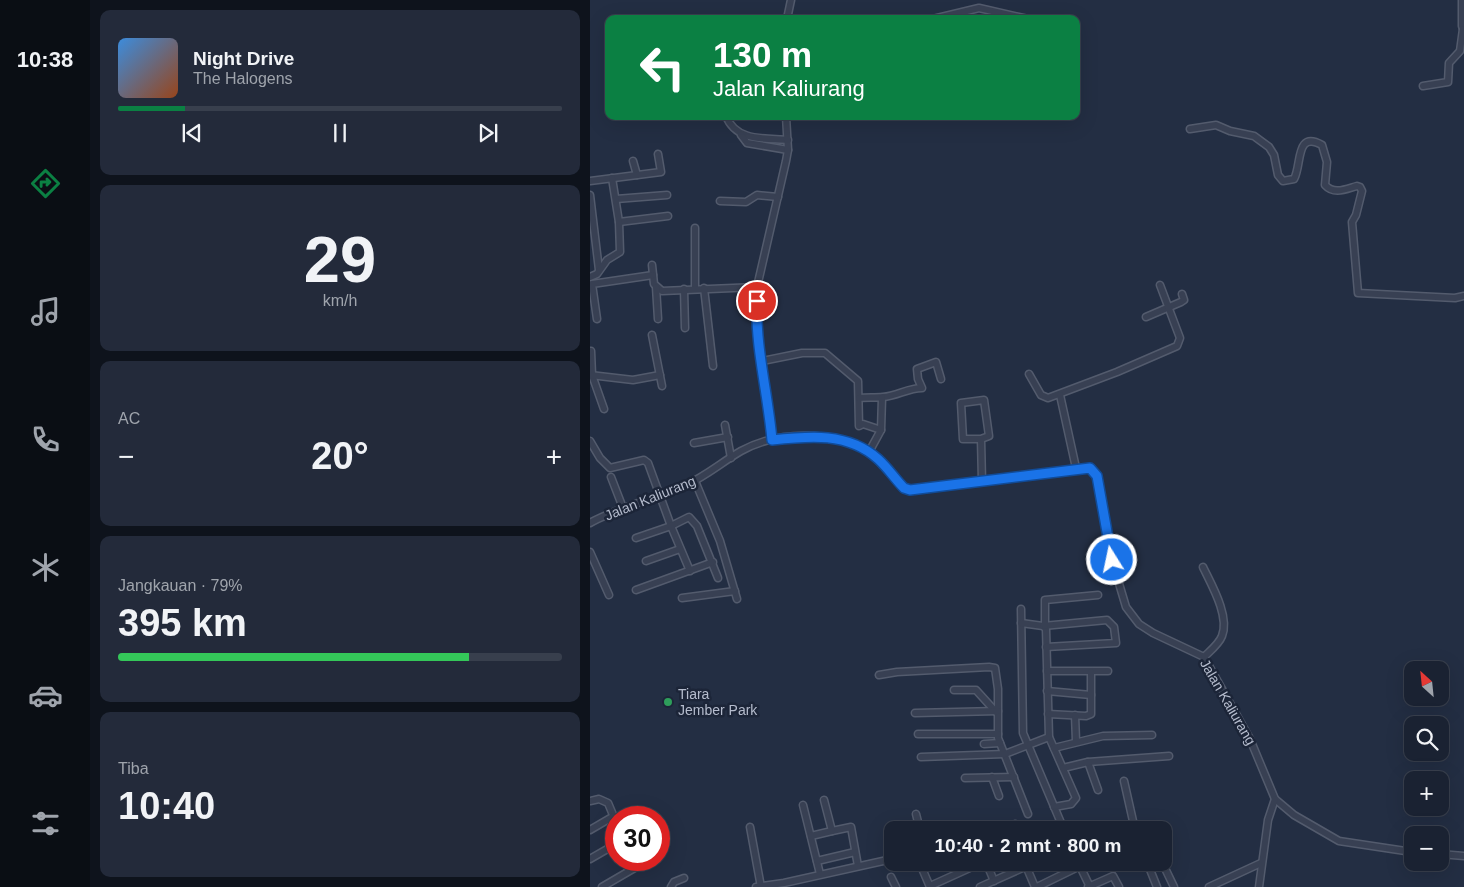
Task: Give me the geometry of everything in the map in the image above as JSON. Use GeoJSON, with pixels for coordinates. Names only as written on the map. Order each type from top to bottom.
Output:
{"type":"FeatureCollection","features":[{"type":"Feature","properties":{"kind":"street"},"geometry":{"type":"LineString","coordinates":[[788,15],[791,0]]}},
{"type":"Feature","properties":{"kind":"street"},"geometry":{"type":"LineString","coordinates":[[1423,86],[1448,82],[1449,63],[1460,51],[1463,30],[1462,0]]}},
{"type":"Feature","properties":{"kind":"street"},"geometry":{"type":"LineString","coordinates":[[952,15],[979,8],[1010,15]]}},
{"type":"Feature","properties":{"kind":"street"},"geometry":{"type":"LineString","coordinates":[[728,120],[747,143],[788,150]]}},
{"type":"Feature","properties":{"kind":"street"},"geometry":{"type":"LineString","coordinates":[[772,440],[756,319],[757,287],[788,150],[786,120]]}},
{"type":"Feature","properties":{"kind":"street"},"geometry":{"type":"LineString","coordinates":[[1190,129],[1216,124],[1230,131],[1254,136],[1263,142],[1274,155],[1280,180],[1294,179],[1298,173],[1302,146],[1305,142],[1312,141],[1322,144],[1326,152],[1326,185],[1329,190],[1344,190],[1357,186],[1362,188],[1356,215],[1352,222],[1358,280],[1357,291],[1360,295],[1455,298],[1464,296]]}},
{"type":"Feature","properties":{"kind":"street"},"geometry":{"type":"LineString","coordinates":[[742,135],[788,140]]}},
{"type":"Feature","properties":{"kind":"street"},"geometry":{"type":"LineString","coordinates":[[590,181],[661,172],[658,154]]}},
{"type":"Feature","properties":{"kind":"street"},"geometry":{"type":"LineString","coordinates":[[633,161],[637,175]]}},
{"type":"Feature","properties":{"kind":"street"},"geometry":{"type":"LineString","coordinates":[[590,277],[605,262],[620,252],[619,222],[612,178]]}},
{"type":"Feature","properties":{"kind":"street"},"geometry":{"type":"LineString","coordinates":[[590,194],[599,270]]}},
{"type":"Feature","properties":{"kind":"street"},"geometry":{"type":"LineString","coordinates":[[616,199],[667,195]]}},
{"type":"Feature","properties":{"kind":"street"},"geometry":{"type":"LineString","coordinates":[[720,201],[746,202],[757,195],[778,197]]}},
{"type":"Feature","properties":{"kind":"street"},"geometry":{"type":"LineString","coordinates":[[619,222],[668,216]]}},
{"type":"Feature","properties":{"kind":"street"},"geometry":{"type":"LineString","coordinates":[[695,228],[695,289]]}},
{"type":"Feature","properties":{"kind":"street"},"geometry":{"type":"LineString","coordinates":[[652,265],[656,287],[658,320]]}},
{"type":"Feature","properties":{"kind":"street"},"geometry":{"type":"LineString","coordinates":[[597,319],[592,284],[653,275]]}},
{"type":"Feature","properties":{"kind":"street"},"geometry":{"type":"LineString","coordinates":[[1029,374],[1043,397],[1060,394],[1178,345],[1180,338],[1160,285]]}},
{"type":"Feature","properties":{"kind":"street"},"geometry":{"type":"LineString","coordinates":[[656,287],[662,291],[757,287]]}},
{"type":"Feature","properties":{"kind":"street"},"geometry":{"type":"LineString","coordinates":[[704,288],[713,366]]}},
{"type":"Feature","properties":{"kind":"street"},"geometry":{"type":"LineString","coordinates":[[684,289],[684,328]]}},
{"type":"Feature","properties":{"kind":"street"},"geometry":{"type":"LineString","coordinates":[[1146,317],[1183,301],[1182,294]]}},
{"type":"Feature","properties":{"kind":"street"},"geometry":{"type":"LineString","coordinates":[[652,334],[662,386]]}},
{"type":"Feature","properties":{"kind":"street"},"geometry":{"type":"LineString","coordinates":[[591,351],[591,375],[604,410]]}},
{"type":"Feature","properties":{"kind":"street"},"geometry":{"type":"LineString","coordinates":[[762,361],[802,353],[825,353],[856,378],[859,398],[859,426],[863,424],[881,430]]}},
{"type":"Feature","properties":{"kind":"street"},"geometry":{"type":"LineString","coordinates":[[859,398],[882,398],[912,388],[922,388],[918,379],[918,369],[936,362],[941,380]]}},
{"type":"Feature","properties":{"kind":"street"},"geometry":{"type":"LineString","coordinates":[[591,375],[633,380],[660,375]]}},
{"type":"Feature","properties":{"kind":"street"},"geometry":{"type":"LineString","coordinates":[[1060,394],[1076,468]]}},
{"type":"Feature","properties":{"kind":"street"},"geometry":{"type":"LineString","coordinates":[[869,452],[881,430],[882,398]]}},
{"type":"Feature","properties":{"kind":"street"},"geometry":{"type":"LineString","coordinates":[[984,400],[989,436],[981,439],[963,440],[961,403],[984,400]]}},
{"type":"Feature","properties":{"kind":"street"},"geometry":{"type":"LineString","coordinates":[[726,425],[731,458]]}},
{"type":"Feature","properties":{"kind":"street","name":"Jalan Kaliurang"},"geometry":{"type":"LineString","coordinates":[[590,522],[695,481],[754,445],[772,440],[821,436],[846,441],[869,452],[908,490],[982,482],[1076,468],[1090,468],[1096,474],[1116,578],[1129,612],[1139,624],[1204,657],[1250,739],[1275,799],[1294,815],[1339,841],[1404,851]]}},
{"type":"Feature","properties":{"kind":"street"},"geometry":{"type":"LineString","coordinates":[[694,443],[728,437]]}},
{"type":"Feature","properties":{"kind":"street"},"geometry":{"type":"LineString","coordinates":[[981,439],[982,482]]}},
{"type":"Feature","properties":{"kind":"street"},"geometry":{"type":"LineString","coordinates":[[590,441],[600,458],[610,468],[646,461],[658,497],[690,571]]}},
{"type":"Feature","properties":{"kind":"street"},"geometry":{"type":"LineString","coordinates":[[612,478],[623,508]]}},
{"type":"Feature","properties":{"kind":"street"},"geometry":{"type":"LineString","coordinates":[[695,481],[720,540],[737,599]]}},
{"type":"Feature","properties":{"kind":"street"},"geometry":{"type":"LineString","coordinates":[[636,538],[692,518],[713,562],[718,578]]}},
{"type":"Feature","properties":{"kind":"street"},"geometry":{"type":"LineString","coordinates":[[646,561],[680,549]]}},
{"type":"Feature","properties":{"kind":"street"},"geometry":{"type":"LineString","coordinates":[[590,552],[609,595]]}},
{"type":"Feature","properties":{"kind":"street"},"geometry":{"type":"LineString","coordinates":[[636,590],[713,562]]}},
{"type":"Feature","properties":{"kind":"street"},"geometry":{"type":"LineString","coordinates":[[1203,567],[1219,602],[1224,629],[1221,639],[1204,657]]}},
{"type":"Feature","properties":{"kind":"street"},"geometry":{"type":"LineString","coordinates":[[682,598],[735,591]]}},
{"type":"Feature","properties":{"kind":"street"},"geometry":{"type":"LineString","coordinates":[[1054,807],[1069,804],[1076,800],[1049,737],[1046,628],[1044,626],[1045,600],[1098,595]]}},
{"type":"Feature","properties":{"kind":"street"},"geometry":{"type":"LineString","coordinates":[[1021,609],[1022,722],[1027,744],[1060,821]]}},
{"type":"Feature","properties":{"kind":"street"},"geometry":{"type":"LineString","coordinates":[[1021,623],[1044,626],[1107,620],[1114,627],[1116,643],[1046,647]]}},
{"type":"Feature","properties":{"kind":"street"},"geometry":{"type":"LineString","coordinates":[[879,675],[897,672],[994,667],[998,678],[997,712],[1000,743],[1028,814]]}},
{"type":"Feature","properties":{"kind":"street"},"geometry":{"type":"LineString","coordinates":[[1047,671],[1091,672],[1108,670]]}},
{"type":"Feature","properties":{"kind":"street"},"geometry":{"type":"LineString","coordinates":[[1048,714],[1086,716],[1091,714],[1091,672]]}},
{"type":"Feature","properties":{"kind":"street"},"geometry":{"type":"LineString","coordinates":[[954,690],[976,690],[997,712]]}},
{"type":"Feature","properties":{"kind":"street"},"geometry":{"type":"LineString","coordinates":[[1047,691],[1091,695]]}},
{"type":"Feature","properties":{"kind":"street"},"geometry":{"type":"LineString","coordinates":[[915,714],[997,712]]}},
{"type":"Feature","properties":{"kind":"street"},"geometry":{"type":"LineString","coordinates":[[1075,715],[1076,741]]}},
{"type":"Feature","properties":{"kind":"street"},"geometry":{"type":"LineString","coordinates":[[918,734],[998,734]]}},
{"type":"Feature","properties":{"kind":"street"},"geometry":{"type":"LineString","coordinates":[[1054,748],[1076,741],[1103,736],[1152,735]]}},
{"type":"Feature","properties":{"kind":"street"},"geometry":{"type":"LineString","coordinates":[[921,757],[1005,754],[1049,737]]}},
{"type":"Feature","properties":{"kind":"street"},"geometry":{"type":"LineString","coordinates":[[984,744],[1000,743]]}},
{"type":"Feature","properties":{"kind":"street"},"geometry":{"type":"LineString","coordinates":[[1063,768],[1088,762],[1169,756]]}},
{"type":"Feature","properties":{"kind":"street"},"geometry":{"type":"LineString","coordinates":[[1088,762],[1098,790]]}},
{"type":"Feature","properties":{"kind":"street"},"geometry":{"type":"LineString","coordinates":[[992,777],[999,796]]}},
{"type":"Feature","properties":{"kind":"street"},"geometry":{"type":"LineString","coordinates":[[964,778],[1014,777]]}},
{"type":"Feature","properties":{"kind":"street"},"geometry":{"type":"LineString","coordinates":[[1124,781],[1133,821]]}},
{"type":"Feature","properties":{"kind":"street"},"geometry":{"type":"LineString","coordinates":[[590,801],[599,799],[606,801],[608,806]]}},
{"type":"Feature","properties":{"kind":"street"},"geometry":{"type":"LineString","coordinates":[[1259,887],[1268,820],[1275,799]]}},
{"type":"Feature","properties":{"kind":"street"},"geometry":{"type":"LineString","coordinates":[[824,800],[832,831]]}},
{"type":"Feature","properties":{"kind":"street"},"geometry":{"type":"LineString","coordinates":[[803,805],[820,874]]}},
{"type":"Feature","properties":{"kind":"street"},"geometry":{"type":"LineString","coordinates":[[916,814],[918,821]]}},
{"type":"Feature","properties":{"kind":"street"},"geometry":{"type":"LineString","coordinates":[[590,830],[605,823]]}},
{"type":"Feature","properties":{"kind":"street"},"geometry":{"type":"LineString","coordinates":[[810,836],[851,826],[858,866]]}},
{"type":"Feature","properties":{"kind":"street"},"geometry":{"type":"LineString","coordinates":[[750,827],[759,886],[785,885],[820,874],[884,861]]}},
{"type":"Feature","properties":{"kind":"street"},"geometry":{"type":"LineString","coordinates":[[590,859],[605,850]]}},
{"type":"Feature","properties":{"kind":"street"},"geometry":{"type":"LineString","coordinates":[[817,861],[855,852]]}},
{"type":"Feature","properties":{"kind":"street"},"geometry":{"type":"LineString","coordinates":[[1449,855],[1464,856]]}},
{"type":"Feature","properties":{"kind":"street"},"geometry":{"type":"LineString","coordinates":[[1209,887],[1261,863]]}},
{"type":"Feature","properties":{"kind":"street"},"geometry":{"type":"LineString","coordinates":[[602,887],[629,871]]}},
{"type":"Feature","properties":{"kind":"street"},"geometry":{"type":"LineString","coordinates":[[923,871],[930,886],[964,871]]}},
{"type":"Feature","properties":{"kind":"street"},"geometry":{"type":"LineString","coordinates":[[989,871],[994,881]]}},
{"type":"Feature","properties":{"kind":"street"},"geometry":{"type":"LineString","coordinates":[[980,887],[1015,871]]}},
{"type":"Feature","properties":{"kind":"street"},"geometry":{"type":"LineString","coordinates":[[1028,871],[1036,887],[1067,871]]}},
{"type":"Feature","properties":{"kind":"street"},"geometry":{"type":"LineString","coordinates":[[1083,871],[1089,887],[1114,876],[1119,887]]}},
{"type":"Feature","properties":{"kind":"street"},"geometry":{"type":"LineString","coordinates":[[1151,871],[1157,887]]}},
{"type":"Feature","properties":{"kind":"street"},"geometry":{"type":"LineString","coordinates":[[1166,871],[1174,887]]}},
{"type":"Feature","properties":{"kind":"street"},"geometry":{"type":"LineString","coordinates":[[891,877],[896,887]]}},
{"type":"Feature","properties":{"kind":"street"},"geometry":{"type":"LineString","coordinates":[[671,887],[674,882],[684,878]]}},
{"type":"Feature","properties":{"kind":"place","name":"Tiara Jember Park"},"geometry":{"type":"Point","coordinates":[668,702]}},
{"type":"Feature","properties":{"kind":"route"},"geometry":{"type":"LineString","coordinates":[[757,301],[757,332],[772,440],[821,436],[846,441],[878,458],[904,488],[908,490],[930,489],[1076,468],[1090,468],[1097,476],[1112,560]]}}]}
